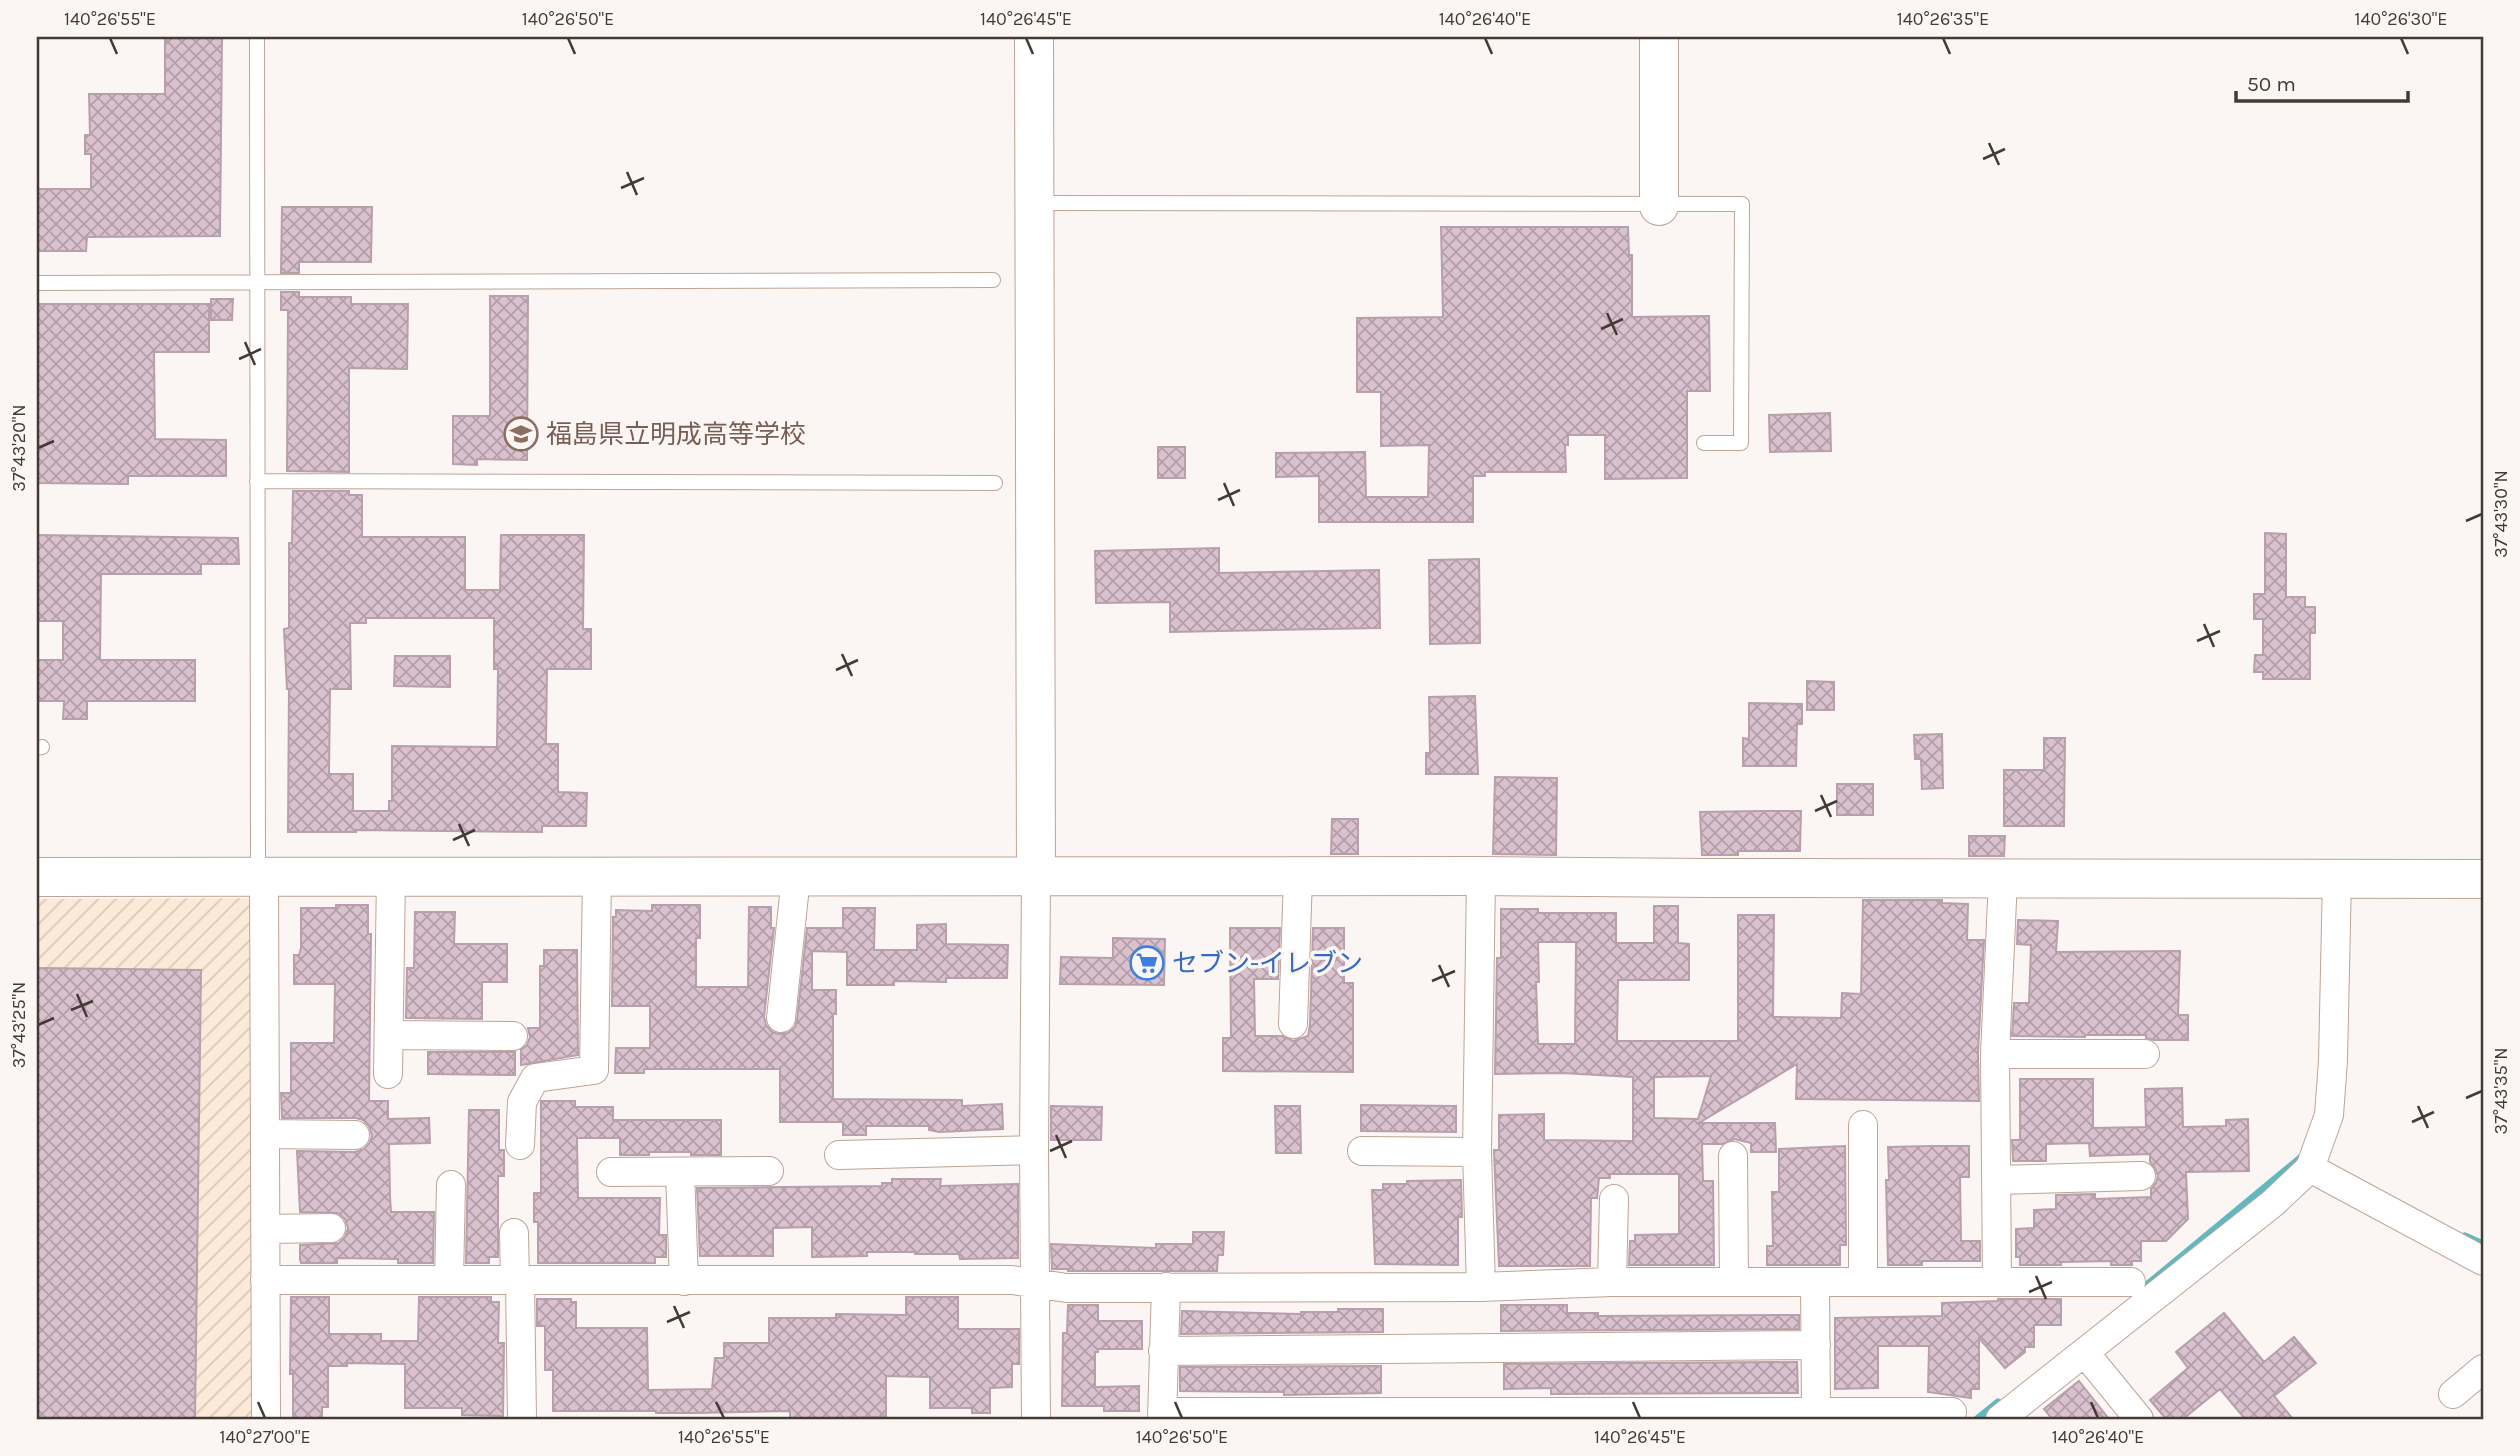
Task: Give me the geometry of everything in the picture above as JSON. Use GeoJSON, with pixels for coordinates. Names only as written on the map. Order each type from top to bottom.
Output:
{"type":"FeatureCollection","features":[{"type":"Feature","properties":{"kind":"street"},"geometry":{"type":"LineString","coordinates":[[1034,37],[1036,1419]]}},
{"type":"Feature","properties":{"kind":"street"},"geometry":{"type":"LineString","coordinates":[[1659,37],[1659,206]]}},
{"type":"Feature","properties":{"kind":"street"},"geometry":{"type":"LineString","coordinates":[[520,1145],[522,1102],[535,1078],[594,1070],[597,876]]}},
{"type":"Feature","properties":{"kind":"street"},"geometry":{"type":"LineString","coordinates":[[37,877],[1481,876],[2483,879]]}},
{"type":"Feature","properties":{"kind":"street"},"geometry":{"type":"LineString","coordinates":[[1481,876],[1477,1152],[1481,1287]]}},
{"type":"Feature","properties":{"kind":"street"},"geometry":{"type":"LineString","coordinates":[[387,1074],[390,1035],[391,877]]}},
{"type":"Feature","properties":{"kind":"street"},"geometry":{"type":"LineString","coordinates":[[781,1018],[796,877]]}},
{"type":"Feature","properties":{"kind":"street"},"geometry":{"type":"LineString","coordinates":[[1293,1024],[1298,877]]}},
{"type":"Feature","properties":{"kind":"street"},"geometry":{"type":"LineString","coordinates":[[264,878],[266,1419]]}},
{"type":"Feature","properties":{"kind":"street"},"geometry":{"type":"LineString","coordinates":[[2000,1419],[2273,1203],[2310,1168],[2329,1115],[2333,1061],[2337,878]]}},
{"type":"Feature","properties":{"kind":"street"},"geometry":{"type":"LineString","coordinates":[[1997,1282],[1995,1054],[2003,879]]}},
{"type":"Feature","properties":{"kind":"street"},"geometry":{"type":"LineString","coordinates":[[390,1035],[513,1036]]}},
{"type":"Feature","properties":{"kind":"street"},"geometry":{"type":"LineString","coordinates":[[1995,1054],[2145,1054]]}},
{"type":"Feature","properties":{"kind":"street"},"geometry":{"type":"LineString","coordinates":[[1863,1125],[1863,1282]]}},
{"type":"Feature","properties":{"kind":"street"},"geometry":{"type":"LineString","coordinates":[[264,1134],[355,1135]]}},
{"type":"Feature","properties":{"kind":"street"},"geometry":{"type":"LineString","coordinates":[[839,1155],[1034,1150]]}},
{"type":"Feature","properties":{"kind":"street"},"geometry":{"type":"LineString","coordinates":[[1362,1151],[1477,1152]]}},
{"type":"Feature","properties":{"kind":"street"},"geometry":{"type":"LineString","coordinates":[[1733,1156],[1734,1282]]}},
{"type":"Feature","properties":{"kind":"street"},"geometry":{"type":"LineString","coordinates":[[2310,1168],[2483,1261]]}},
{"type":"Feature","properties":{"kind":"street"},"geometry":{"type":"LineString","coordinates":[[611,1172],[769,1171]]}},
{"type":"Feature","properties":{"kind":"street"},"geometry":{"type":"LineString","coordinates":[[680,1172],[684,1281]]}},
{"type":"Feature","properties":{"kind":"street"},"geometry":{"type":"LineString","coordinates":[[1996,1180],[2141,1176]]}},
{"type":"Feature","properties":{"kind":"street"},"geometry":{"type":"LineString","coordinates":[[449,1280],[451,1185]]}},
{"type":"Feature","properties":{"kind":"street"},"geometry":{"type":"LineString","coordinates":[[1612,1282],[1614,1199]]}},
{"type":"Feature","properties":{"kind":"street"},"geometry":{"type":"LineString","coordinates":[[265,1229],[331,1228]]}},
{"type":"Feature","properties":{"kind":"street"},"geometry":{"type":"LineString","coordinates":[[514,1233],[522,1419]]}},
{"type":"Feature","properties":{"kind":"street"},"geometry":{"type":"LineString","coordinates":[[265,1280],[1012,1280],[1067,1288],[1481,1287],[1612,1282],[2131,1282]]}},
{"type":"Feature","properties":{"kind":"street"},"geometry":{"type":"LineString","coordinates":[[1815,1282],[1816,1412]]}},
{"type":"Feature","properties":{"kind":"street"},"geometry":{"type":"LineString","coordinates":[[1166,1287],[1162,1416],[1952,1412]]}},
{"type":"Feature","properties":{"kind":"street"},"geometry":{"type":"LineString","coordinates":[[1163,1351],[1816,1345]]}},
{"type":"Feature","properties":{"kind":"street"},"geometry":{"type":"LineString","coordinates":[[2085,1353],[2139,1419]]}},
{"type":"Feature","properties":{"kind":"street"},"geometry":{"type":"LineString","coordinates":[[2453,1394],[2483,1370]]}},
{"type":"Feature","properties":{"kind":"lane"},"geometry":{"type":"LineString","coordinates":[[257,37],[258,859],[264,878]]}},
{"type":"Feature","properties":{"kind":"lane"},"geometry":{"type":"LineString","coordinates":[[1034,203],[1659,206],[1742,204],[1741,443],[1704,443]]}},
{"type":"Feature","properties":{"kind":"lane"},"geometry":{"type":"LineString","coordinates":[[37,283],[993,281]]}},
{"type":"Feature","properties":{"kind":"lane"},"geometry":{"type":"LineString","coordinates":[[257,481],[995,483]]}},
{"type":"Feature","properties":{"kind":"shaded area"},"geometry":{"type":"Polygon","coordinates":[[[254,898],[254,1419],[37,1419],[37,899],[254,898]]]}},
{"type":"Feature","properties":{"kind":"building"},"geometry":{"type":"Polygon","coordinates":[[[165,37],[222,37],[220,236],[87,237],[86,251],[37,251],[37,189],[91,189],[91,154],[85,154],[85,135],[90,135],[89,94],[165,94],[165,37]]]}},
{"type":"Feature","properties":{"kind":"building"},"geometry":{"type":"Polygon","coordinates":[[[282,207],[372,207],[371,262],[299,262],[299,273],[281,273],[282,207]]]}},
{"type":"Feature","properties":{"kind":"building"},"geometry":{"type":"Polygon","coordinates":[[[1441,227],[1628,227],[1629,255],[1632,255],[1632,317],[1709,316],[1710,391],[1687,391],[1687,478],[1605,479],[1605,435],[1568,435],[1568,445],[1565,445],[1566,472],[1485,472],[1485,476],[1473,476],[1473,522],[1319,522],[1319,476],[1276,477],[1276,453],[1365,452],[1366,497],[1428,497],[1429,445],[1381,446],[1381,392],[1357,392],[1357,318],[1443,317],[1441,227]]]}},
{"type":"Feature","properties":{"kind":"building"},"geometry":{"type":"Polygon","coordinates":[[[281,292],[299,292],[299,297],[351,297],[351,304],[408,304],[407,369],[349,368],[349,472],[287,471],[288,310],[281,310],[281,292]]]}},
{"type":"Feature","properties":{"kind":"building"},"geometry":{"type":"Polygon","coordinates":[[[490,296],[528,296],[527,460],[477,459],[477,465],[453,464],[453,416],[490,416],[490,296]]]}},
{"type":"Feature","properties":{"kind":"building"},"geometry":{"type":"Polygon","coordinates":[[[211,299],[233,299],[232,320],[211,320],[211,299]]]}},
{"type":"Feature","properties":{"kind":"building"},"geometry":{"type":"Polygon","coordinates":[[[37,304],[209,304],[209,352],[154,352],[155,439],[226,440],[226,476],[128,476],[128,484],[37,483],[37,304]]]}},
{"type":"Feature","properties":{"kind":"building"},"geometry":{"type":"Polygon","coordinates":[[[1830,413],[1831,451],[1770,452],[1769,415],[1830,413]]]}},
{"type":"Feature","properties":{"kind":"building"},"geometry":{"type":"Polygon","coordinates":[[[1158,447],[1185,447],[1185,478],[1158,478],[1158,447]]]}},
{"type":"Feature","properties":{"kind":"building"},"geometry":{"type":"Polygon","coordinates":[[[293,491],[349,491],[349,495],[362,495],[362,537],[465,537],[465,590],[500,590],[501,535],[584,535],[583,629],[591,629],[591,669],[547,669],[546,744],[558,744],[558,792],[587,793],[586,826],[542,826],[542,832],[288,832],[289,689],[284,629],[289,628],[289,543],[292,543],[293,491]],[[366,618],[366,623],[350,623],[351,689],[330,689],[329,774],[353,774],[353,811],[389,811],[389,801],[392,801],[392,746],[497,747],[498,669],[494,669],[494,618],[366,618]]]}},
{"type":"Feature","properties":{"kind":"building"},"geometry":{"type":"Polygon","coordinates":[[[2265,533],[2286,534],[2286,597],[2305,597],[2305,607],[2315,607],[2315,633],[2310,633],[2310,679],[2263,679],[2263,672],[2254,672],[2255,655],[2263,655],[2263,619],[2254,619],[2254,594],[2265,594],[2265,533]]]}},
{"type":"Feature","properties":{"kind":"building"},"geometry":{"type":"Polygon","coordinates":[[[37,535],[238,538],[239,564],[201,564],[201,574],[101,574],[100,660],[195,660],[195,701],[87,701],[87,719],[63,719],[64,701],[37,701],[37,660],[63,660],[63,621],[37,621],[37,535]]]}},
{"type":"Feature","properties":{"kind":"building"},"geometry":{"type":"Polygon","coordinates":[[[1219,548],[1219,573],[1379,570],[1380,628],[1170,632],[1170,602],[1096,603],[1095,551],[1219,548]]]}},
{"type":"Feature","properties":{"kind":"building"},"geometry":{"type":"Polygon","coordinates":[[[1479,559],[1480,643],[1430,644],[1429,560],[1479,559]]]}},
{"type":"Feature","properties":{"kind":"building"},"geometry":{"type":"Polygon","coordinates":[[[395,656],[450,656],[450,687],[394,686],[395,656]]]}},
{"type":"Feature","properties":{"kind":"building"},"geometry":{"type":"Polygon","coordinates":[[[1807,681],[1834,682],[1834,710],[1807,710],[1807,681]]]}},
{"type":"Feature","properties":{"kind":"building"},"geometry":{"type":"Polygon","coordinates":[[[1475,696],[1478,774],[1426,774],[1426,753],[1430,753],[1429,697],[1475,696]]]}},
{"type":"Feature","properties":{"kind":"building"},"geometry":{"type":"Polygon","coordinates":[[[1749,703],[1802,704],[1802,724],[1797,724],[1796,766],[1743,766],[1743,738],[1749,739],[1749,703]]]}},
{"type":"Feature","properties":{"kind":"building"},"geometry":{"type":"Polygon","coordinates":[[[1942,734],[1943,788],[1922,789],[1921,759],[1915,759],[1914,735],[1942,734]]]}},
{"type":"Feature","properties":{"kind":"building"},"geometry":{"type":"Polygon","coordinates":[[[2044,738],[2065,738],[2064,826],[2004,826],[2004,770],[2044,770],[2044,738]]]}},
{"type":"Feature","properties":{"kind":"building"},"geometry":{"type":"Polygon","coordinates":[[[1495,777],[1557,778],[1556,855],[1493,854],[1495,777]]]}},
{"type":"Feature","properties":{"kind":"building"},"geometry":{"type":"Polygon","coordinates":[[[1837,784],[1873,784],[1873,815],[1837,815],[1837,784]]]}},
{"type":"Feature","properties":{"kind":"building"},"geometry":{"type":"Polygon","coordinates":[[[1801,811],[1800,851],[1738,851],[1738,855],[1702,855],[1700,812],[1801,811]]]}},
{"type":"Feature","properties":{"kind":"building"},"geometry":{"type":"Polygon","coordinates":[[[1332,819],[1358,819],[1358,854],[1331,854],[1332,819]]]}},
{"type":"Feature","properties":{"kind":"building"},"geometry":{"type":"Polygon","coordinates":[[[1969,836],[2005,836],[2004,856],[1969,856],[1969,836]]]}},
{"type":"Feature","properties":{"kind":"building"},"geometry":{"type":"Polygon","coordinates":[[[1863,900],[1942,900],[1942,903],[1968,904],[1967,940],[1984,940],[1978,1053],[1979,1101],[1796,1099],[1797,1064],[1699,1123],[1775,1123],[1776,1152],[1751,1152],[1751,1143],[1734,1139],[1723,1144],[1702,1144],[1703,1181],[1713,1181],[1714,1265],[1629,1265],[1630,1241],[1635,1241],[1635,1235],[1679,1234],[1679,1174],[1610,1174],[1610,1178],[1599,1178],[1597,1198],[1591,1198],[1590,1266],[1499,1266],[1494,1150],[1499,1150],[1499,1115],[1544,1114],[1544,1140],[1633,1141],[1633,1077],[1562,1073],[1495,1074],[1497,958],[1501,958],[1501,909],[1538,909],[1538,913],[1616,913],[1616,943],[1654,943],[1654,906],[1678,906],[1678,943],[1689,944],[1689,980],[1618,980],[1617,1041],[1738,1041],[1738,915],[1774,915],[1773,1017],[1841,1018],[1842,993],[1861,994],[1863,900]],[[1538,942],[1538,1044],[1575,1044],[1576,942],[1538,942]],[[1711,1076],[1654,1077],[1654,1118],[1698,1119],[1711,1076]]]}},
{"type":"Feature","properties":{"kind":"building"},"geometry":{"type":"Polygon","coordinates":[[[336,905],[368,905],[368,934],[371,934],[369,1101],[388,1101],[388,1119],[429,1118],[430,1143],[389,1144],[390,1196],[391,1212],[434,1212],[433,1263],[398,1263],[398,1259],[337,1258],[337,1263],[301,1263],[300,1245],[339,1243],[348,1228],[345,1219],[338,1213],[300,1212],[297,1151],[355,1152],[364,1149],[372,1136],[369,1126],[356,1118],[282,1118],[281,1093],[291,1093],[291,1043],[334,1043],[335,984],[294,984],[294,955],[299,955],[301,948],[301,908],[336,908],[336,905]]]}},
{"type":"Feature","properties":{"kind":"building"},"geometry":{"type":"Polygon","coordinates":[[[652,905],[700,905],[700,938],[696,938],[696,987],[748,987],[749,907],[771,907],[771,928],[774,928],[764,1017],[772,1032],[779,1034],[788,1033],[795,1027],[797,1020],[807,928],[843,928],[843,908],[875,908],[874,950],[917,950],[917,925],[946,924],[946,944],[1008,945],[1007,978],[946,978],[946,982],[894,981],[894,985],[847,985],[847,952],[812,951],[812,990],[836,990],[836,1014],[833,1014],[833,1099],[962,1100],[962,1106],[1002,1104],[1003,1129],[939,1132],[929,1130],[929,1126],[866,1126],[866,1135],[843,1135],[843,1122],[780,1122],[780,1069],[644,1069],[644,1073],[615,1073],[616,1048],[650,1048],[650,1006],[612,1006],[613,917],[616,917],[616,910],[652,911],[652,905]]]}},
{"type":"Feature","properties":{"kind":"building"},"geometry":{"type":"Polygon","coordinates":[[[415,912],[455,912],[454,944],[507,944],[507,982],[482,982],[482,1019],[406,1018],[407,968],[414,968],[415,912]]]}},
{"type":"Feature","properties":{"kind":"building"},"geometry":{"type":"Polygon","coordinates":[[[2018,920],[2058,921],[2056,952],[2180,951],[2178,1015],[2188,1015],[2188,1040],[2154,1040],[2146,1038],[2146,1035],[2012,1036],[2014,1003],[2029,1003],[2031,945],[2017,944],[2018,920]]]}},
{"type":"Feature","properties":{"kind":"building"},"geometry":{"type":"Polygon","coordinates":[[[1230,928],[1280,928],[1278,979],[1254,979],[1255,1036],[1282,1036],[1293,1041],[1308,1036],[1310,1025],[1313,928],[1344,928],[1344,983],[1353,983],[1353,1072],[1223,1071],[1223,1038],[1231,1038],[1230,928]]]}},
{"type":"Feature","properties":{"kind":"building"},"geometry":{"type":"Polygon","coordinates":[[[1113,938],[1165,939],[1164,985],[1060,984],[1061,957],[1113,958],[1113,938]]]}},
{"type":"Feature","properties":{"kind":"building"},"geometry":{"type":"Polygon","coordinates":[[[544,950],[577,950],[578,1055],[521,1065],[521,1050],[530,1037],[528,1028],[540,1028],[540,966],[544,966],[544,950]]]}},
{"type":"Feature","properties":{"kind":"building"},"geometry":{"type":"Polygon","coordinates":[[[37,968],[201,970],[195,1419],[37,1419],[37,968]]]}},
{"type":"Feature","properties":{"kind":"building"},"geometry":{"type":"Polygon","coordinates":[[[428,1052],[515,1052],[515,1075],[428,1074],[428,1052]]]}},
{"type":"Feature","properties":{"kind":"building"},"geometry":{"type":"Polygon","coordinates":[[[2020,1079],[2093,1079],[2093,1128],[2146,1127],[2145,1089],[2182,1088],[2183,1127],[2226,1126],[2226,1120],[2248,1119],[2249,1171],[2186,1172],[2188,1219],[2166,1241],[2141,1241],[2141,1261],[2132,1261],[2132,1265],[2111,1265],[2111,1261],[2020,1265],[2020,1257],[2016,1257],[2016,1229],[2034,1228],[2034,1210],[2056,1209],[2056,1195],[2095,1194],[2095,1199],[2151,1197],[2151,1189],[2158,1176],[2150,1162],[2150,1154],[2090,1156],[2089,1143],[2046,1144],[2046,1161],[2013,1161],[2012,1140],[2020,1140],[2020,1079]]]}},
{"type":"Feature","properties":{"kind":"building"},"geometry":{"type":"Polygon","coordinates":[[[541,1101],[575,1101],[575,1107],[613,1107],[613,1120],[721,1120],[721,1155],[649,1152],[649,1155],[620,1155],[620,1138],[577,1138],[578,1198],[660,1198],[659,1235],[666,1235],[666,1257],[655,1257],[655,1263],[538,1263],[538,1222],[534,1222],[534,1193],[541,1193],[541,1101]]]}},
{"type":"Feature","properties":{"kind":"building"},"geometry":{"type":"Polygon","coordinates":[[[1361,1105],[1456,1106],[1456,1132],[1361,1131],[1361,1105]]]}},
{"type":"Feature","properties":{"kind":"building"},"geometry":{"type":"Polygon","coordinates":[[[1051,1106],[1102,1107],[1101,1140],[1051,1140],[1051,1106]]]}},
{"type":"Feature","properties":{"kind":"building"},"geometry":{"type":"Polygon","coordinates":[[[1275,1106],[1300,1106],[1301,1153],[1276,1153],[1275,1106]]]}},
{"type":"Feature","properties":{"kind":"building"},"geometry":{"type":"Polygon","coordinates":[[[469,1110],[499,1110],[499,1150],[504,1150],[504,1176],[498,1176],[498,1257],[489,1257],[489,1263],[466,1263],[469,1110]]]}},
{"type":"Feature","properties":{"kind":"building"},"geometry":{"type":"Polygon","coordinates":[[[1845,1146],[1846,1245],[1840,1245],[1840,1265],[1767,1265],[1767,1246],[1773,1246],[1772,1192],[1779,1192],[1779,1149],[1845,1146]]]}},
{"type":"Feature","properties":{"kind":"building"},"geometry":{"type":"Polygon","coordinates":[[[1969,1146],[1969,1177],[1960,1177],[1961,1241],[1980,1241],[1980,1261],[1922,1261],[1922,1265],[1888,1265],[1888,1147],[1969,1146]]]}},
{"type":"Feature","properties":{"kind":"building"},"geometry":{"type":"Polygon","coordinates":[[[892,1179],[941,1179],[940,1186],[1018,1184],[1018,1258],[960,1259],[959,1254],[915,1252],[867,1252],[867,1256],[812,1257],[812,1227],[773,1228],[773,1256],[700,1256],[697,1188],[882,1186],[882,1183],[892,1183],[892,1179]]]}},
{"type":"Feature","properties":{"kind":"building"},"geometry":{"type":"Polygon","coordinates":[[[1461,1180],[1462,1217],[1458,1217],[1458,1265],[1375,1264],[1372,1190],[1383,1190],[1383,1184],[1407,1184],[1407,1181],[1461,1180]]]}},
{"type":"Feature","properties":{"kind":"building"},"geometry":{"type":"Polygon","coordinates":[[[1193,1232],[1224,1232],[1223,1255],[1218,1255],[1217,1271],[1052,1269],[1051,1244],[1156,1248],[1156,1244],[1193,1244],[1193,1232]]]}},
{"type":"Feature","properties":{"kind":"building"},"geometry":{"type":"Polygon","coordinates":[[[291,1297],[329,1297],[329,1334],[381,1334],[381,1341],[418,1341],[419,1297],[491,1297],[491,1302],[499,1302],[498,1343],[504,1343],[503,1416],[462,1415],[462,1408],[405,1408],[405,1364],[347,1363],[347,1366],[328,1366],[328,1407],[322,1407],[322,1419],[293,1419],[293,1374],[290,1374],[291,1297]]]}},
{"type":"Feature","properties":{"kind":"building"},"geometry":{"type":"Polygon","coordinates":[[[906,1297],[958,1297],[958,1329],[1019,1329],[1019,1364],[1012,1364],[1012,1387],[990,1388],[990,1413],[972,1413],[972,1408],[930,1408],[930,1377],[886,1376],[886,1417],[790,1419],[790,1411],[553,1411],[553,1370],[545,1370],[545,1326],[537,1326],[537,1299],[571,1299],[571,1302],[576,1302],[576,1328],[647,1328],[648,1390],[712,1389],[715,1358],[724,1358],[724,1343],[769,1343],[769,1318],[836,1318],[836,1314],[906,1315],[906,1297]]]}},
{"type":"Feature","properties":{"kind":"building"},"geometry":{"type":"Polygon","coordinates":[[[1998,1299],[2061,1299],[2061,1325],[2034,1325],[2034,1347],[2025,1347],[2025,1352],[2005,1368],[1979,1338],[1979,1389],[1971,1389],[1971,1398],[1928,1392],[1929,1346],[1878,1346],[1878,1388],[1835,1389],[1835,1318],[1942,1316],[1942,1303],[1998,1299]]]}},
{"type":"Feature","properties":{"kind":"building"},"geometry":{"type":"Polygon","coordinates":[[[1068,1305],[1098,1305],[1098,1321],[1142,1321],[1142,1349],[1098,1349],[1098,1352],[1095,1352],[1095,1387],[1139,1386],[1139,1411],[1104,1411],[1104,1406],[1062,1406],[1063,1333],[1067,1333],[1068,1305]]]}},
{"type":"Feature","properties":{"kind":"building"},"geometry":{"type":"Polygon","coordinates":[[[1501,1305],[1567,1305],[1567,1313],[1598,1313],[1598,1316],[1799,1315],[1799,1329],[1501,1331],[1501,1305]]]}},
{"type":"Feature","properties":{"kind":"building"},"geometry":{"type":"Polygon","coordinates":[[[1338,1309],[1383,1309],[1383,1332],[1181,1334],[1182,1311],[1301,1314],[1338,1312],[1338,1309]]]}},
{"type":"Feature","properties":{"kind":"building"},"geometry":{"type":"Polygon","coordinates":[[[2224,1313],[2264,1362],[2294,1337],[2316,1363],[2274,1396],[2293,1419],[2245,1419],[2220,1389],[2183,1419],[2166,1419],[2150,1400],[2188,1368],[2176,1352],[2224,1313]]]}},
{"type":"Feature","properties":{"kind":"building"},"geometry":{"type":"Polygon","coordinates":[[[1797,1362],[1798,1393],[1551,1394],[1551,1388],[1504,1389],[1504,1364],[1797,1362]]]}},
{"type":"Feature","properties":{"kind":"building"},"geometry":{"type":"Polygon","coordinates":[[[1381,1366],[1381,1393],[1284,1395],[1284,1392],[1180,1391],[1180,1367],[1381,1366]]]}},
{"type":"Feature","properties":{"kind":"building"},"geometry":{"type":"Polygon","coordinates":[[[2079,1381],[2109,1419],[2052,1419],[2044,1409],[2079,1381]]]}},
{"type":"Feature","properties":{"kind":"waterway"},"geometry":{"type":"LineString","coordinates":[[2137,1293],[2305,1154]]}},
{"type":"Feature","properties":{"kind":"waterway"},"geometry":{"type":"LineString","coordinates":[[2465,1236],[2483,1244]]}},
{"type":"Feature","properties":{"kind":"waterway"},"geometry":{"type":"LineString","coordinates":[[1977,1419],[1998,1402]]}},
{"type":"Feature","properties":{"kind":"place","name":"福島県立明成高等学校"},"geometry":{"type":"Point","coordinates":[521,434]}},
{"type":"Feature","properties":{"kind":"place","name":"セブン-イレブン"},"geometry":{"type":"Point","coordinates":[1147,963]}}]}
